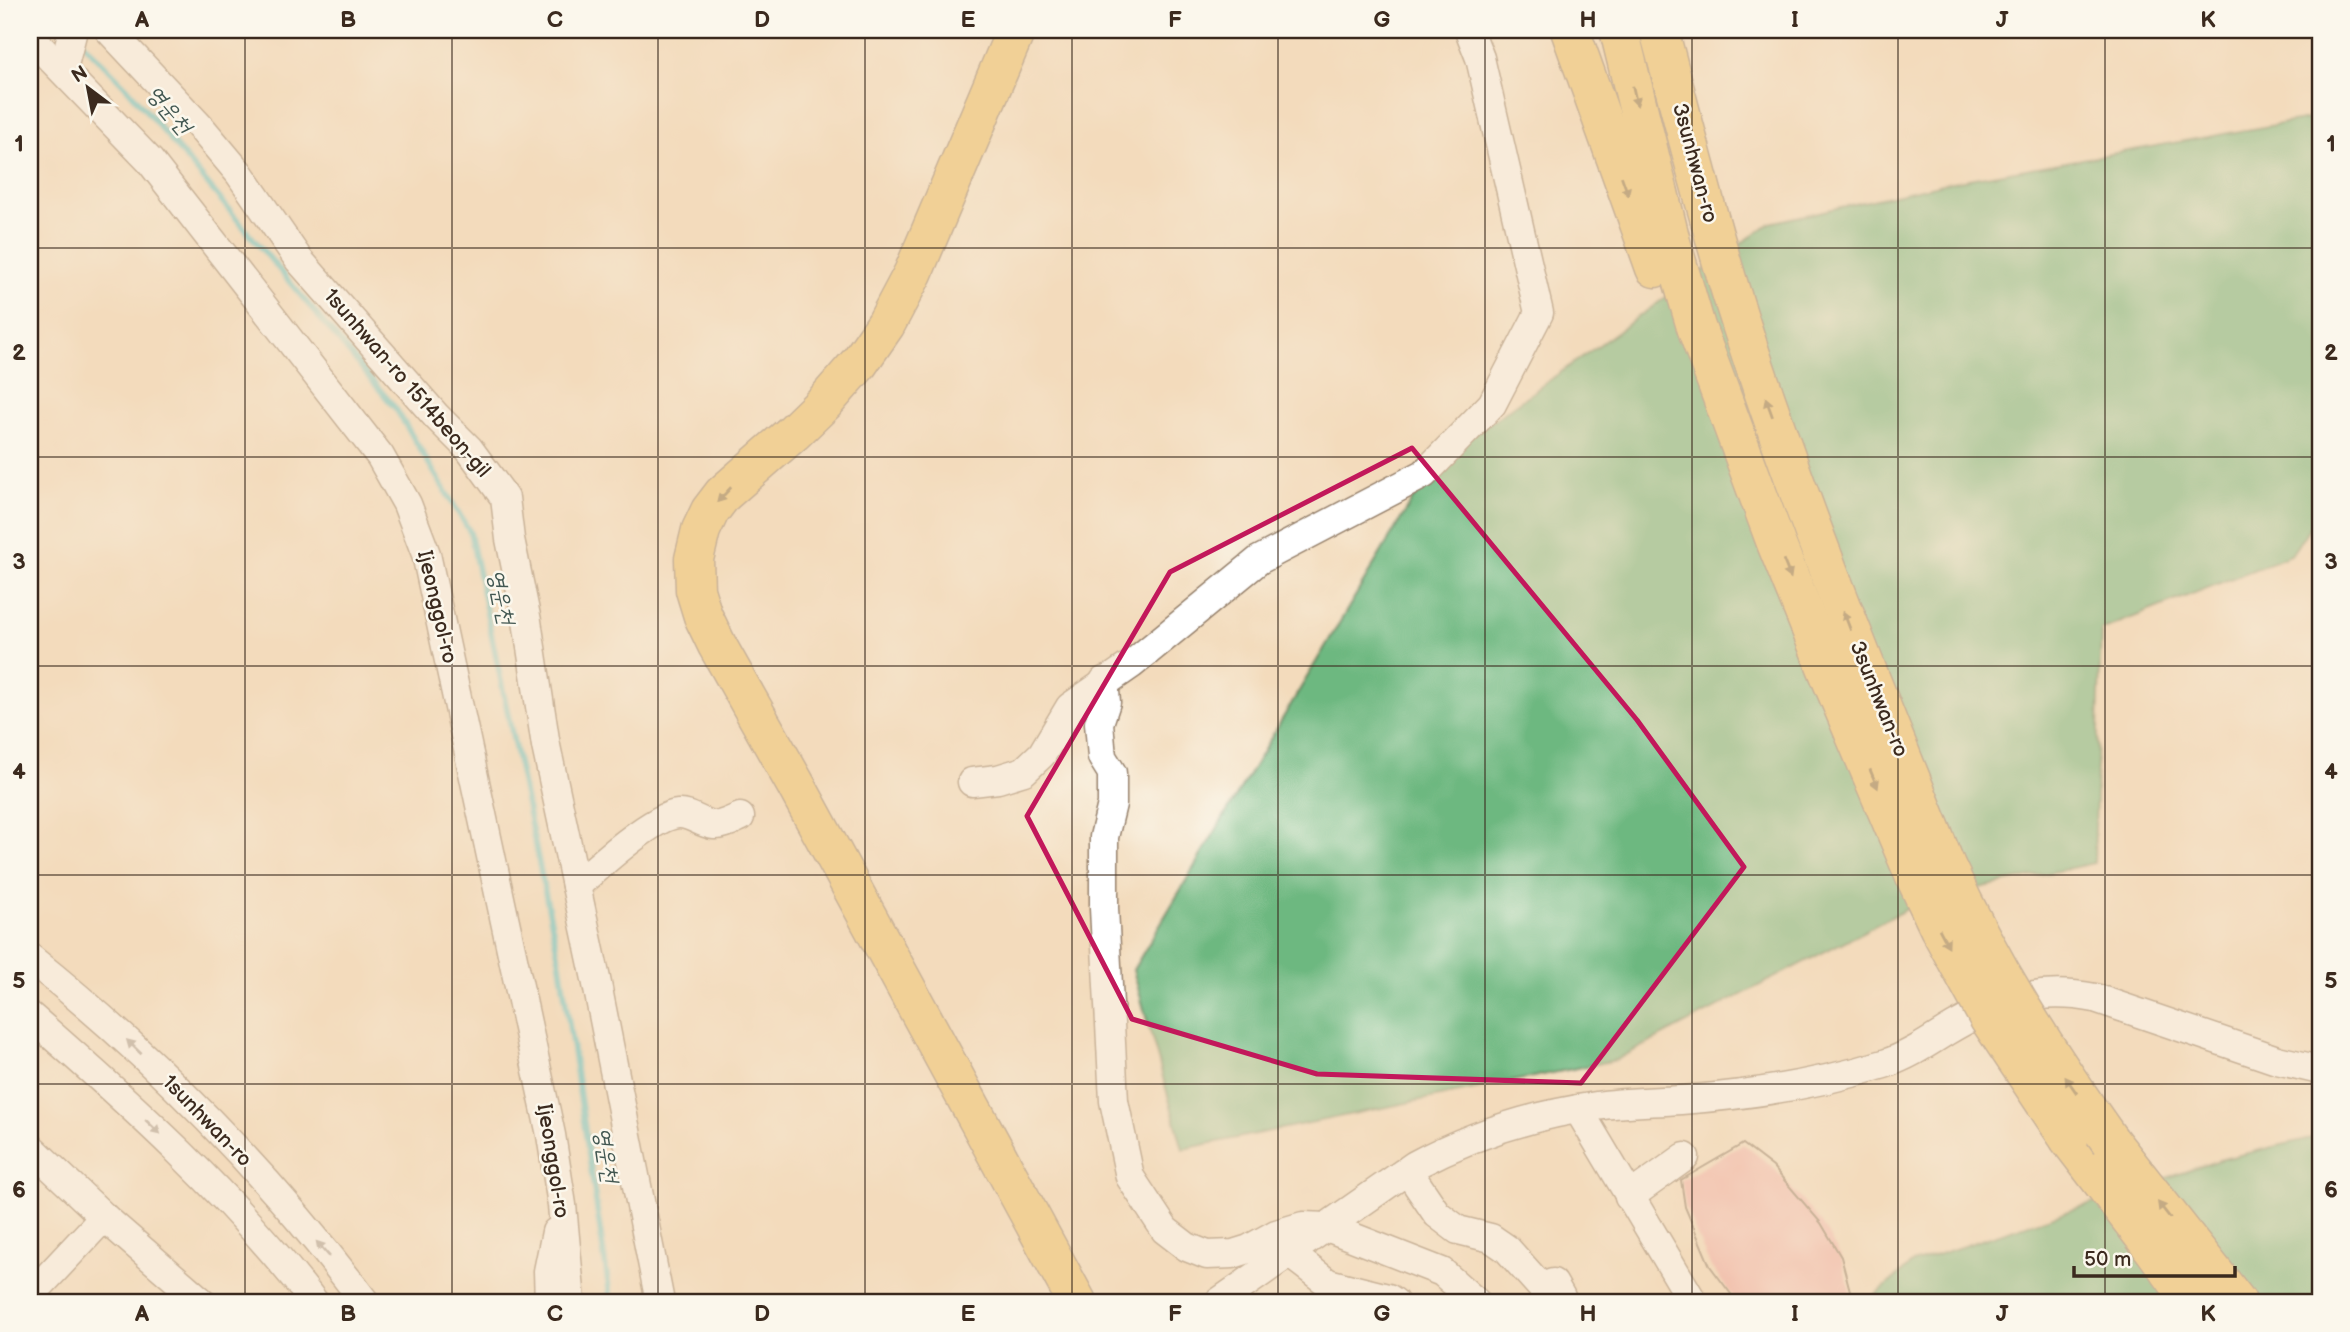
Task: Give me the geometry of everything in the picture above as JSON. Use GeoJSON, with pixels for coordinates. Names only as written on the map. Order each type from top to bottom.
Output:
{"type":"FeatureCollection","features":[{"type":"Feature","properties":{"kind":"highway"},"geometry":{"type":"LineString","coordinates":[[1016,30],[913,273],[886,324],[859,363],[825,402],[723,494],[710,512],[701,530],[694,559],[695,590],[703,616],[717,645],[1077,1302]]}},
{"type":"Feature","properties":{"kind":"highway"},"geometry":{"type":"LineString","coordinates":[[1038,30],[905,332],[879,375],[838,421],[734,520],[720,545],[716,576],[726,622],[758,684],[1093,1302]]}},
{"type":"Feature","properties":{"kind":"highway"},"geometry":{"type":"LineString","coordinates":[[1570,30],[1662,288],[1766,515]]}},
{"type":"Feature","properties":{"kind":"highway","name":"3sunhwan-ro"},"geometry":{"type":"LineString","coordinates":[[1619,30],[1671,242],[1696,327],[1831,679],[1931,871],[1970,918],[2014,998],[2049,1054],[2110,1141],[2237,1302]]}},
{"type":"Feature","properties":{"kind":"highway","name":"3sunhwan-ro"},"geometry":{"type":"LineString","coordinates":[[1658,30],[1727,278],[1759,380],[1931,871],[1939,928],[1989,1019],[2069,1139],[2192,1302]]}},
{"type":"Feature","properties":{"kind":"street","name":"1sunhwan-ro 1514beon-gil"},"geometry":{"type":"LineString","coordinates":[[108,30],[202,129],[239,173],[299,260],[436,416],[469,449],[505,498],[546,746],[660,1302]]}},
{"type":"Feature","properties":{"kind":"street"},"geometry":{"type":"LineString","coordinates":[[972,782],[998,779],[1024,771],[1042,754],[1070,707],[1132,664],[1259,560],[1424,474],[1492,404],[1539,313],[1480,58],[1469,30]]}},
{"type":"Feature","properties":{"kind":"street","name":"Ijeonggol-ro"},"geometry":{"type":"LineString","coordinates":[[30,37],[68,49],[150,162],[380,456],[407,503],[426,554],[537,1068],[562,1205],[571,1302]]}},
{"type":"Feature","properties":{"kind":"street"},"geometry":{"type":"LineString","coordinates":[[1104,681],[1106,702],[1099,723],[1102,757],[1112,773],[1112,804],[1104,837],[1104,908],[1114,1101],[1130,1177],[1165,1230],[1187,1247],[1207,1255],[1233,1254],[1249,1249],[1276,1234],[1303,1226],[1327,1227],[1442,1272],[1473,1299]]}},
{"type":"Feature","properties":{"kind":"street"},"geometry":{"type":"LineString","coordinates":[[576,886],[609,856],[659,821],[674,814],[687,814],[714,825],[740,817]]}},
{"type":"Feature","properties":{"kind":"street","name":"1sunhwan-ro"},"geometry":{"type":"LineString","coordinates":[[30,958],[124,1037],[197,1109],[265,1182],[342,1271],[365,1302]]}},
{"type":"Feature","properties":{"kind":"street"},"geometry":{"type":"LineString","coordinates":[[1219,1302],[1408,1171],[1438,1153],[1499,1129],[1578,1109],[1737,1094],[1816,1082],[1860,1071],[1889,1062],[1989,1008],[2026,995],[2070,993],[2095,998],[2277,1060],[2320,1070]]}},
{"type":"Feature","properties":{"kind":"street","name":"1sunhwan-ro"},"geometry":{"type":"LineString","coordinates":[[30,1016],[168,1140],[233,1208],[314,1302]]}},
{"type":"Feature","properties":{"kind":"street"},"geometry":{"type":"LineString","coordinates":[[1578,1109],[1693,1302]]}},
{"type":"Feature","properties":{"kind":"street"},"geometry":{"type":"LineString","coordinates":[[30,1147],[104,1217],[202,1302]]}},
{"type":"Feature","properties":{"kind":"street"},"geometry":{"type":"LineString","coordinates":[[1629,1197],[1685,1157]]}},
{"type":"Feature","properties":{"kind":"street"},"geometry":{"type":"LineString","coordinates":[[1408,1171],[1437,1214],[1458,1230],[1491,1238],[1507,1249],[1541,1287],[1553,1283],[1561,1297]]}},
{"type":"Feature","properties":{"kind":"street"},"geometry":{"type":"LineString","coordinates":[[549,1302],[548,1271],[562,1205]]}},
{"type":"Feature","properties":{"kind":"street"},"geometry":{"type":"LineString","coordinates":[[30,1296],[104,1217]]}},
{"type":"Feature","properties":{"kind":"street"},"geometry":{"type":"LineString","coordinates":[[1289,1253],[1328,1283],[1388,1298],[1394,1302]]}},
{"type":"Feature","properties":{"kind":"highlighted area"},"geometry":{"type":"Polygon","coordinates":[[[1412,448],[1637,720],[1744,867],[1581,1083],[1317,1074],[1132,1019],[1027,816],[1170,572],[1412,448]]]}},
{"type":"Feature","properties":{"kind":"green space"},"geometry":{"type":"Polygon","coordinates":[[[2320,117],[2320,512],[2291,555],[2101,630],[2094,863],[1924,900],[1616,1060],[1183,1149],[1133,970],[1435,462],[1770,223],[1952,182],[2320,117]]]}},
{"type":"Feature","properties":{"kind":"green space"},"geometry":{"type":"Polygon","coordinates":[[[2320,1136],[2320,1302],[1867,1302],[1913,1263],[2223,1159],[2320,1136]]]}},
{"type":"Feature","properties":{"kind":"building"},"geometry":{"type":"Polygon","coordinates":[[[1743,1144],[1773,1167],[1821,1223],[1841,1257],[1853,1302],[1737,1302],[1710,1266],[1685,1207],[1681,1180],[1743,1144]]]}},
{"type":"Feature","properties":{"kind":"waterway","name":"영운천"},"geometry":{"type":"LineString","coordinates":[[79,39],[127,88],[396,409],[470,532],[560,964],[611,1302]]}}]}
